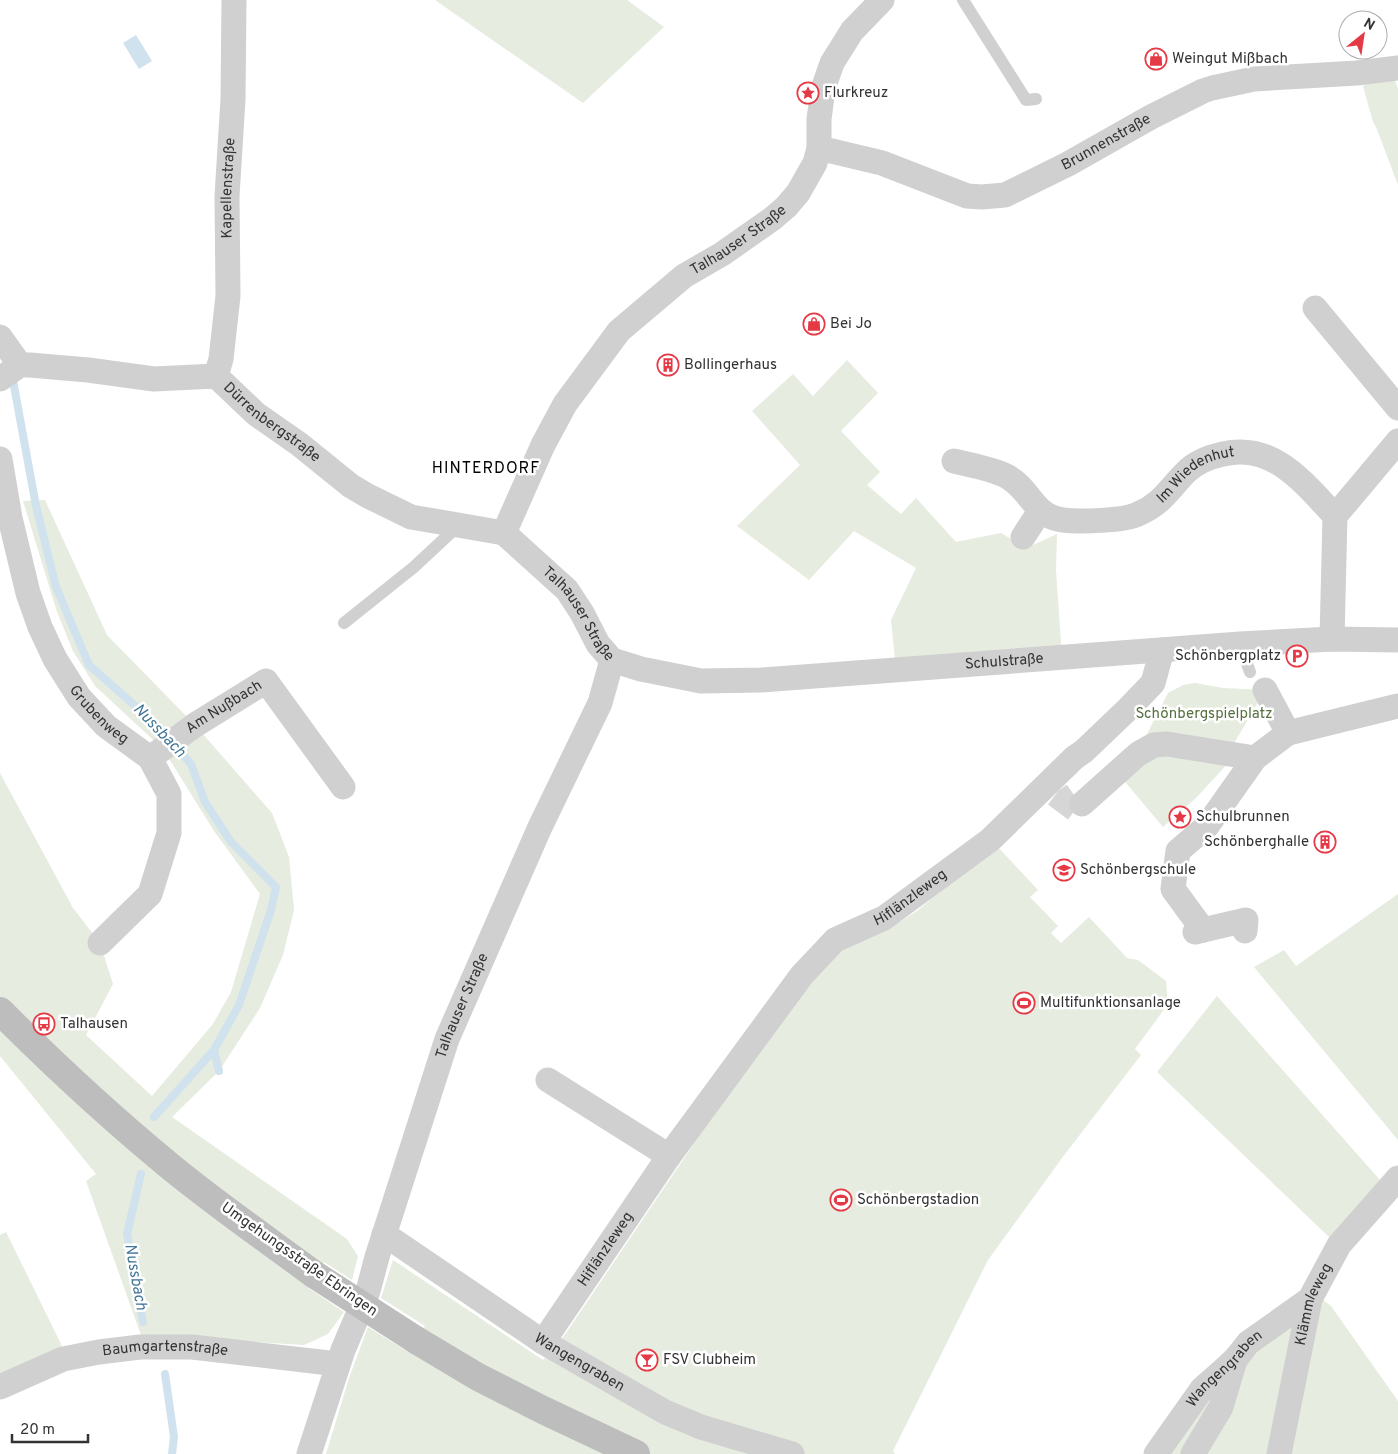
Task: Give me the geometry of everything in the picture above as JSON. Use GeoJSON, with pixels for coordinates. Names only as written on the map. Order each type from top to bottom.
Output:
{"type":"FeatureCollection","features":[{"type":"Feature","properties":{"kind":"street","name":"Kapellenstraße"},"geometry":{"type":"LineString","coordinates":[[216,376],[221,359],[228,296],[226,196],[233,99],[234,0]]}},
{"type":"Feature","properties":{"kind":"street","name":"Talhauser Straße"},"geometry":{"type":"LineString","coordinates":[[309,1454],[338,1364],[368,1292],[384,1234],[447,1039],[540,827],[600,703],[612,660],[598,644],[582,613],[567,590],[504,533],[543,445],[566,404],[619,331],[684,276],[722,254],[772,220],[786,207],[805,182],[815,163],[819,148],[819,119],[823,89],[832,63],[852,31],[882,0]]}},
{"type":"Feature","properties":{"kind":"street","name":"Brunnenstraße"},"geometry":{"type":"LineString","coordinates":[[819,148],[882,163],[967,196],[1005,195],[1068,164],[1203,91],[1254,79],[1357,73],[1398,68]]}},
{"type":"Feature","properties":{"kind":"street"},"geometry":{"type":"LineString","coordinates":[[1315,308],[1398,408]]}},
{"type":"Feature","properties":{"kind":"street"},"geometry":{"type":"LineString","coordinates":[[0,337],[10,372]]}},
{"type":"Feature","properties":{"kind":"street","name":"Dürrenbergstraße"},"geometry":{"type":"LineString","coordinates":[[10,372],[88,370],[154,378],[216,376],[256,414],[299,444],[357,490],[412,517],[504,533]]}},
{"type":"Feature","properties":{"kind":"street"},"geometry":{"type":"LineString","coordinates":[[1332,640],[1335,516],[1398,440]]}},
{"type":"Feature","properties":{"kind":"street","name":"Im Wiedenhut"},"geometry":{"type":"LineString","coordinates":[[1040,511],[1062,520],[1122,519],[1138,515],[1166,496],[1186,471],[1203,460],[1211,456],[1236,451],[1252,451],[1279,463],[1296,476],[1335,516]]}},
{"type":"Feature","properties":{"kind":"street","name":"Grubenweg"},"geometry":{"type":"LineString","coordinates":[[0,459],[10,518],[28,593],[54,659],[79,697],[106,726],[156,754],[169,794],[169,833],[150,894],[100,943]]}},
{"type":"Feature","properties":{"kind":"street"},"geometry":{"type":"LineString","coordinates":[[954,461],[1006,476],[1018,483],[1040,511],[1023,537]]}},
{"type":"Feature","properties":{"kind":"street","name":"Schulstraße"},"geometry":{"type":"LineString","coordinates":[[612,660],[641,669],[701,680],[761,680],[1240,644],[1332,640],[1398,640]]}},
{"type":"Feature","properties":{"kind":"street","name":"Hiflänzleweg"},"geometry":{"type":"LineString","coordinates":[[543,1342],[669,1156],[802,975],[835,940],[884,918],[990,840],[1153,683],[1162,650]]}},
{"type":"Feature","properties":{"kind":"street","name":"Am Nußbach"},"geometry":{"type":"LineString","coordinates":[[156,754],[194,725],[266,680],[343,787]]}},
{"type":"Feature","properties":{"kind":"street"},"geometry":{"type":"LineString","coordinates":[[1257,681],[1288,733]]}},
{"type":"Feature","properties":{"kind":"street"},"geometry":{"type":"LineString","coordinates":[[1245,931],[1246,920],[1199,931],[1173,889],[1178,851],[1207,826],[1254,758],[1288,733],[1398,706]]}},
{"type":"Feature","properties":{"kind":"street"},"geometry":{"type":"LineString","coordinates":[[1082,804],[1138,754],[1154,745],[1167,744],[1254,758]]}},
{"type":"Feature","properties":{"kind":"street","name":"Umgehungsstraße Ebringen"},"geometry":{"type":"LineString","coordinates":[[0,1011],[100,1106],[167,1164],[315,1275],[416,1340],[486,1381],[636,1454]]}},
{"type":"Feature","properties":{"kind":"street"},"geometry":{"type":"LineString","coordinates":[[548,1080],[669,1156]]}},
{"type":"Feature","properties":{"kind":"street","name":"Klämmleweg"},"geometry":{"type":"LineString","coordinates":[[1279,1454],[1310,1299],[1339,1245],[1398,1178]]}},
{"type":"Feature","properties":{"kind":"street","name":"Wangengraben"},"geometry":{"type":"LineString","coordinates":[[384,1234],[543,1342],[665,1412],[701,1427],[792,1454]]}},
{"type":"Feature","properties":{"kind":"street","name":"Wangengraben"},"geometry":{"type":"LineString","coordinates":[[1156,1454],[1202,1389],[1235,1360],[1254,1339],[1310,1299]]}},
{"type":"Feature","properties":{"kind":"street","name":"Baumgartenstraße"},"geometry":{"type":"LineString","coordinates":[[0,1387],[63,1359],[140,1347],[192,1347],[338,1364]]}},
{"type":"Feature","properties":{"kind":"street"},"geometry":{"type":"LineString","coordinates":[[1193,1454],[1222,1406],[1235,1360]]}},
{"type":"Feature","properties":{"kind":"lane"},"geometry":{"type":"LineString","coordinates":[[963,0],[1026,100],[1036,99]]}},
{"type":"Feature","properties":{"kind":"lane"},"geometry":{"type":"LineString","coordinates":[[344,623],[414,567],[458,525]]}},
{"type":"Feature","properties":{"kind":"lane"},"geometry":{"type":"LineString","coordinates":[[1240,644],[1257,681]]}},
{"type":"Feature","properties":{"kind":"green space"},"geometry":{"type":"Polygon","coordinates":[[[435,0],[627,0],[664,27],[583,103],[435,0]]]}},
{"type":"Feature","properties":{"kind":"green space"},"geometry":{"type":"Polygon","coordinates":[[[1393,74],[1398,89],[1398,185],[1373,122],[1363,86],[1393,74]]]}},
{"type":"Feature","properties":{"kind":"green space"},"geometry":{"type":"Polygon","coordinates":[[[847,360],[878,393],[841,431],[880,472],[867,485],[901,514],[916,498],[956,542],[1001,533],[1026,548],[1057,534],[1056,570],[1062,658],[896,670],[891,620],[916,568],[854,531],[809,580],[737,526],[800,465],[752,411],[793,374],[813,396],[847,360]]]}},
{"type":"Feature","properties":{"kind":"green space"},"geometry":{"type":"Polygon","coordinates":[[[45,500],[107,635],[195,725],[272,813],[289,857],[294,910],[283,955],[260,1008],[219,1071],[172,1117],[347,1239],[358,1256],[352,1280],[324,1262],[307,1287],[344,1312],[328,1334],[304,1345],[141,1335],[86,1181],[96,1174],[0,1056],[0,773],[73,908],[100,943],[113,984],[86,1035],[152,1096],[213,1024],[231,992],[260,894],[214,831],[163,749],[95,686],[73,651],[57,612],[23,501],[45,500]]]}},
{"type":"Feature","properties":{"kind":"green space","name":"Schönbergspielplatz"},"geometry":{"type":"Polygon","coordinates":[[[1195,683],[1223,688],[1265,690],[1232,747],[1146,736],[1168,693],[1183,685],[1195,683]]]}},
{"type":"Feature","properties":{"kind":"green space","name":"Schönbergspielplatz"},"geometry":{"type":"Polygon","coordinates":[[[1163,752],[1230,761],[1196,798],[1163,827],[1121,777],[1163,752]]]}},
{"type":"Feature","properties":{"kind":"green space"},"geometry":{"type":"Polygon","coordinates":[[[996,845],[1038,890],[1030,897],[1058,926],[1051,933],[1061,943],[1089,917],[1127,958],[1138,960],[1166,981],[1168,1004],[1135,1049],[1141,1055],[1062,1158],[988,1260],[893,1451],[895,1454],[326,1454],[349,1378],[368,1327],[408,1352],[425,1326],[381,1298],[393,1260],[543,1360],[564,1336],[747,1065],[831,954],[889,929],[917,911],[996,845]]]}},
{"type":"Feature","properties":{"kind":"green space"},"geometry":{"type":"Polygon","coordinates":[[[1398,894],[1398,1140],[1254,967],[1284,950],[1296,966],[1398,894]]]}},
{"type":"Feature","properties":{"kind":"green space"},"geometry":{"type":"Polygon","coordinates":[[[1217,996],[1380,1180],[1330,1238],[1157,1072],[1217,996]]]}},
{"type":"Feature","properties":{"kind":"green space"},"geometry":{"type":"Polygon","coordinates":[[[6,1232],[62,1346],[0,1374],[0,1235],[6,1232]]]}},
{"type":"Feature","properties":{"kind":"green space"},"geometry":{"type":"Polygon","coordinates":[[[1306,1287],[1331,1306],[1398,1401],[1398,1454],[1148,1454],[1201,1376],[1240,1335],[1306,1287]]]}},
{"type":"Feature","properties":{"kind":"water"},"geometry":{"type":"Polygon","coordinates":[[[136,35],[152,61],[139,69],[123,43],[136,35]]]}},
{"type":"Feature","properties":{"kind":"waterway","name":"Nussbach"},"geometry":{"type":"LineString","coordinates":[[12,375],[36,506],[56,587],[89,665],[159,727],[191,764],[205,802],[231,842],[276,887],[271,910],[239,1005],[214,1050],[154,1117]]}},
{"type":"Feature","properties":{"kind":"waterway"},"geometry":{"type":"LineString","coordinates":[[214,1050],[219,1071]]}},
{"type":"Feature","properties":{"kind":"waterway","name":"Nussbach"},"geometry":{"type":"LineString","coordinates":[[141,1174],[127,1234],[143,1322]]}},
{"type":"Feature","properties":{"kind":"waterway","name":"Nussbach"},"geometry":{"type":"LineString","coordinates":[[165,1374],[174,1437],[172,1454]]}},
{"type":"Feature","properties":{"kind":"tunnel"},"geometry":{"type":"LineString","coordinates":[[1058,812],[1067,800],[1074,795]]}},
{"type":"Feature","properties":{"kind":"place","name":"Weingut Mißbach"},"geometry":{"type":"Point","coordinates":[1156,59]}},
{"type":"Feature","properties":{"kind":"place","name":"Flurkreuz"},"geometry":{"type":"Point","coordinates":[808,93]}},
{"type":"Feature","properties":{"kind":"place","name":"Bei Jo"},"geometry":{"type":"Point","coordinates":[814,324]}},
{"type":"Feature","properties":{"kind":"place","name":"Bollingerhaus"},"geometry":{"type":"Point","coordinates":[668,365]}},
{"type":"Feature","properties":{"kind":"place","name":"Schönbergplatz"},"geometry":{"type":"Point","coordinates":[1297,656]}},
{"type":"Feature","properties":{"kind":"place","name":"Schulbrunnen"},"geometry":{"type":"Point","coordinates":[1180,817]}},
{"type":"Feature","properties":{"kind":"place","name":"Schönberghalle"},"geometry":{"type":"Point","coordinates":[1325,842]}},
{"type":"Feature","properties":{"kind":"place","name":"Schönbergschule"},"geometry":{"type":"Point","coordinates":[1064,870]}},
{"type":"Feature","properties":{"kind":"place","name":"Multifunktionsanlage"},"geometry":{"type":"Point","coordinates":[1024,1003]}},
{"type":"Feature","properties":{"kind":"place","name":"Talhausen"},"geometry":{"type":"Point","coordinates":[44,1024]}},
{"type":"Feature","properties":{"kind":"place","name":"Schönbergstadion"},"geometry":{"type":"Point","coordinates":[841,1200]}},
{"type":"Feature","properties":{"kind":"place","name":"FSV Clubheim"},"geometry":{"type":"Point","coordinates":[647,1360]}},
{"type":"Feature","properties":{"kind":"district","name":"HINTERDORF"},"geometry":{"type":"Point","coordinates":[486,469]}}]}
